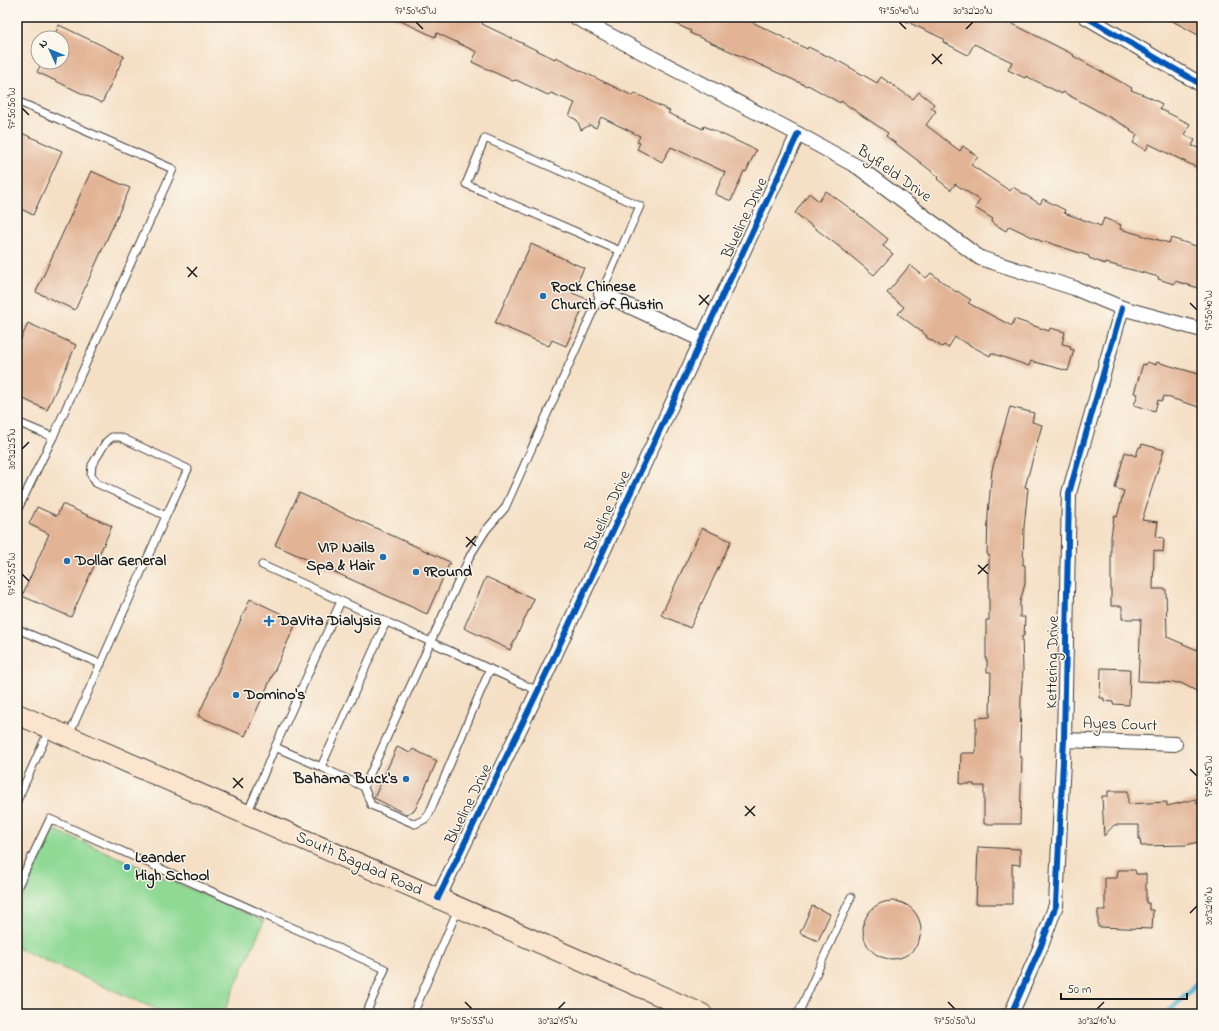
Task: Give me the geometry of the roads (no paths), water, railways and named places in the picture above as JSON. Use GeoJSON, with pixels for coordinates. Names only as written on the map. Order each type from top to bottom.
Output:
{"type":"FeatureCollection","features":[{"type":"Feature","properties":{"kind":"main road","name":"South Bagdad Road"},"geometry":{"type":"LineString","coordinates":[[17,714],[702,1014]]}},
{"type":"Feature","properties":{"kind":"street","name":"Byfield Drive"},"geometry":{"type":"LineString","coordinates":[[575,17],[858,167],[980,258],[1074,288],[1122,308],[1202,330]]}},
{"type":"Feature","properties":{"kind":"street"},"geometry":{"type":"LineString","coordinates":[[1086,17],[1202,85]]}},
{"type":"Feature","properties":{"kind":"street","name":"Blueline Drive"},"geometry":{"type":"LineString","coordinates":[[438,898],[538,691],[798,134]]}},
{"type":"Feature","properties":{"kind":"street"},"geometry":{"type":"LineString","coordinates":[[601,293],[702,340]]}},
{"type":"Feature","properties":{"kind":"street","name":"Kettering Drive"},"geometry":{"type":"LineString","coordinates":[[1010,1014],[1042,946],[1056,905],[1064,740],[1069,493],[1122,308]]}},
{"type":"Feature","properties":{"kind":"street","name":"Ayes Court"},"geometry":{"type":"LineString","coordinates":[[1064,740],[1175,744]]}},
{"type":"Feature","properties":{"kind":"lane"},"geometry":{"type":"LineString","coordinates":[[17,103],[19,102],[173,169],[53,437],[17,512]]}},
{"type":"Feature","properties":{"kind":"lane"},"geometry":{"type":"LineString","coordinates":[[364,787],[471,554],[486,530],[505,508],[620,251],[640,206],[485,138],[466,184],[620,251]]}},
{"type":"Feature","properties":{"kind":"lane"},"geometry":{"type":"LineString","coordinates":[[17,422],[53,437]]}},
{"type":"Feature","properties":{"kind":"lane"},"geometry":{"type":"LineString","coordinates":[[69,736],[188,469],[120,437],[112,437],[106,442],[92,465],[91,475],[96,483],[166,516]]}},
{"type":"Feature","properties":{"kind":"lane"},"geometry":{"type":"LineString","coordinates":[[262,566],[538,691]]}},
{"type":"Feature","properties":{"kind":"lane"},"geometry":{"type":"LineString","coordinates":[[247,814],[275,747],[341,601]]}},
{"type":"Feature","properties":{"kind":"lane"},"geometry":{"type":"LineString","coordinates":[[321,768],[386,622]]}},
{"type":"Feature","properties":{"kind":"lane"},"geometry":{"type":"LineString","coordinates":[[17,628],[101,664]]}},
{"type":"Feature","properties":{"kind":"lane"},"geometry":{"type":"LineString","coordinates":[[275,747],[364,787],[371,805],[415,824],[425,819],[429,814],[490,669]]}},
{"type":"Feature","properties":{"kind":"lane"},"geometry":{"type":"LineString","coordinates":[[17,801],[50,728]]}},
{"type":"Feature","properties":{"kind":"lane"},"geometry":{"type":"LineString","coordinates":[[17,888],[50,819],[385,969],[366,1014]]}},
{"type":"Feature","properties":{"kind":"lane"},"geometry":{"type":"LineString","coordinates":[[798,1014],[851,897]]}},
{"type":"Feature","properties":{"kind":"lane"},"geometry":{"type":"LineString","coordinates":[[413,1014],[459,907]]}},
{"type":"Feature","properties":{"kind":"waterway"},"geometry":{"type":"LineString","coordinates":[[1166,1014],[1202,979]]}},
{"type":"Feature","properties":{"kind":"place","name":"Rock Chinese Church of Austin"},"geometry":{"type":"Point","coordinates":[543,296]}},
{"type":"Feature","properties":{"kind":"place","name":"VIP Nails Spa & Hair"},"geometry":{"type":"Point","coordinates":[383,557]}},
{"type":"Feature","properties":{"kind":"place","name":"Dollar General"},"geometry":{"type":"Point","coordinates":[67,561]}},
{"type":"Feature","properties":{"kind":"place","name":"9Round"},"geometry":{"type":"Point","coordinates":[416,572]}},
{"type":"Feature","properties":{"kind":"place","name":"DaVita Dialysis"},"geometry":{"type":"Point","coordinates":[269,621]}},
{"type":"Feature","properties":{"kind":"place","name":"Domino's"},"geometry":{"type":"Point","coordinates":[236,695]}},
{"type":"Feature","properties":{"kind":"place","name":"Bahama Buck's"},"geometry":{"type":"Point","coordinates":[406,779]}},
{"type":"Feature","properties":{"kind":"place","name":"Leander High School"},"geometry":{"type":"Point","coordinates":[127,867]}}]}
